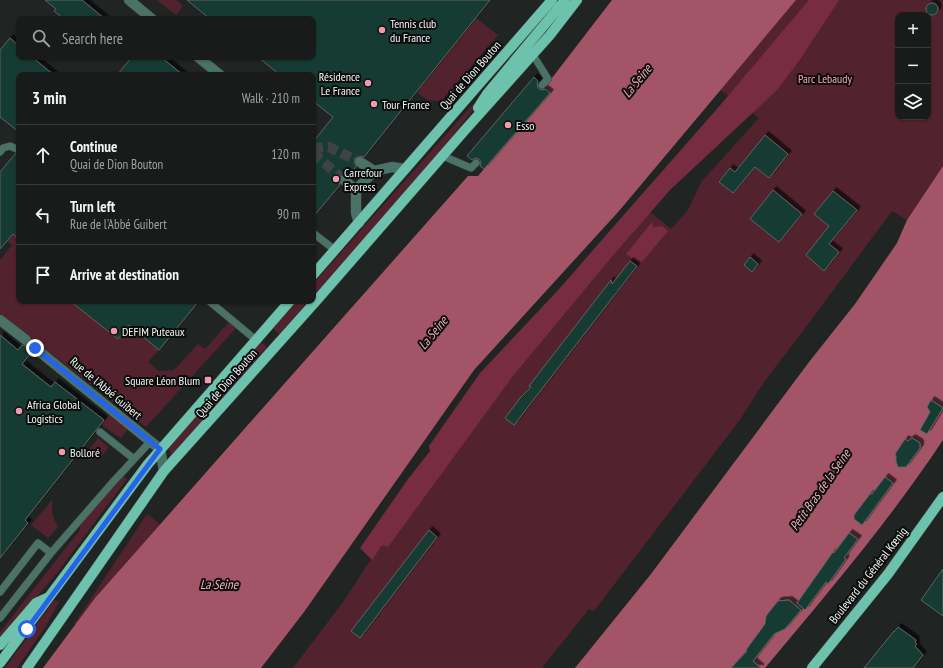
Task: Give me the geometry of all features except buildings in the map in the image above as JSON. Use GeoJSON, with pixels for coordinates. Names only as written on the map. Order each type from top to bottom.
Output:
{"type":"FeatureCollection","features":[{"type":"Feature","properties":{"kind":"main road","name":"Quai de Dion Bouton"},"geometry":{"type":"LineString","coordinates":[[316,272],[552,0]]}},
{"type":"Feature","properties":{"kind":"main road","name":"Quai de Dion Bouton"},"geometry":{"type":"LineString","coordinates":[[465,130],[487,94],[565,0]]}},
{"type":"Feature","properties":{"kind":"main road","name":"Quai de Dion Bouton"},"geometry":{"type":"LineString","coordinates":[[316,301],[465,130],[533,55],[577,0]]}},
{"type":"Feature","properties":{"kind":"main road","name":"Quai de Dion Bouton"},"geometry":{"type":"LineString","coordinates":[[0,663],[160,449],[287,304]]}},
{"type":"Feature","properties":{"kind":"main road","name":"Quai de Dion Bouton"},"geometry":{"type":"LineString","coordinates":[[27,668],[164,471],[313,304]]}},
{"type":"Feature","properties":{"kind":"main road","name":"Boulevard du Général Kœnig"},"geometry":{"type":"LineString","coordinates":[[812,668],[888,574],[943,497]]}},
{"type":"Feature","properties":{"kind":"main road"},"geometry":{"type":"LineString","coordinates":[[0,645],[36,603],[49,597]]}},
{"type":"Feature","properties":{"kind":"street"},"geometry":{"type":"LineString","coordinates":[[129,0],[148,16]]}},
{"type":"Feature","properties":{"kind":"street"},"geometry":{"type":"LineString","coordinates":[[202,60],[216,72]]}},
{"type":"Feature","properties":{"kind":"street"},"geometry":{"type":"LineString","coordinates":[[360,162],[374,171]]}},
{"type":"Feature","properties":{"kind":"street"},"geometry":{"type":"LineString","coordinates":[[359,223],[356,213],[356,190],[374,171],[392,167],[405,169]]}},
{"type":"Feature","properties":{"kind":"street"},"geometry":{"type":"LineString","coordinates":[[344,180],[356,190]]}},
{"type":"Feature","properties":{"kind":"street"},"geometry":{"type":"LineString","coordinates":[[0,320],[26,340]]}},
{"type":"Feature","properties":{"kind":"street","name":"Rue de l'Abbé Guibert"},"geometry":{"type":"LineString","coordinates":[[35,348],[160,449]]}},
{"type":"Feature","properties":{"kind":"street"},"geometry":{"type":"LineString","coordinates":[[160,449],[164,471]]}},
{"type":"Feature","properties":{"kind":"lane"},"geometry":{"type":"LineString","coordinates":[[533,55],[548,80],[542,86]]}},
{"type":"Feature","properties":{"kind":"lane"},"geometry":{"type":"LineString","coordinates":[[0,152],[3,148],[10,146],[16,149]]}},
{"type":"Feature","properties":{"kind":"lane"},"geometry":{"type":"LineString","coordinates":[[443,156],[471,168],[476,163]]}},
{"type":"Feature","properties":{"kind":"lane"},"geometry":{"type":"LineString","coordinates":[[316,235],[335,250]]}},
{"type":"Feature","properties":{"kind":"lane"},"geometry":{"type":"LineString","coordinates":[[213,304],[256,340]]}},
{"type":"Feature","properties":{"kind":"lane"},"geometry":{"type":"LineString","coordinates":[[100,432],[134,459]]}},
{"type":"Feature","properties":{"kind":"lane"},"geometry":{"type":"LineString","coordinates":[[0,618],[51,553],[150,442]]}},
{"type":"Feature","properties":{"kind":"lane"},"geometry":{"type":"LineString","coordinates":[[0,592],[38,543],[51,553]]}},
{"type":"Feature","properties":{"kind":"green space"},"geometry":{"type":"Polygon","coordinates":[[[157,0],[176,0],[183,6],[176,15],[157,0]]]}},
{"type":"Feature","properties":{"kind":"green space","name":"Parc Lebaudy"},"geometry":{"type":"Polygon","coordinates":[[[796,0],[943,0],[943,166],[907,220],[892,211],[764,382],[739,421],[594,611],[589,609],[542,668],[293,668],[343,602],[488,381],[638,202],[671,229],[688,210],[701,182],[759,118],[720,90],[796,0]]]}},
{"type":"Feature","properties":{"kind":"green space"},"geometry":{"type":"Polygon","coordinates":[[[476,18],[498,35],[441,101],[427,100],[417,92],[476,18]]]}},
{"type":"Feature","properties":{"kind":"green space"},"geometry":{"type":"Polygon","coordinates":[[[473,104],[475,107],[435,158],[316,293],[316,281],[473,104]]]}},
{"type":"Feature","properties":{"kind":"green space"},"geometry":{"type":"Polygon","coordinates":[[[13,234],[16,236],[16,304],[74,304],[118,339],[129,326],[159,350],[148,362],[159,371],[174,370],[198,344],[205,349],[229,322],[237,327],[146,427],[0,314],[0,260],[12,245],[7,241],[13,234]]]}},
{"type":"Feature","properties":{"kind":"green space"},"geometry":{"type":"Polygon","coordinates":[[[295,304],[305,304],[279,334],[273,328],[295,304]]]}},
{"type":"Feature","properties":{"kind":"green space"},"geometry":{"type":"Polygon","coordinates":[[[261,342],[267,347],[171,455],[168,447],[261,342]]]}},
{"type":"Feature","properties":{"kind":"green space"},"geometry":{"type":"Polygon","coordinates":[[[110,414],[128,430],[120,438],[101,424],[110,414]]]}},
{"type":"Feature","properties":{"kind":"green space"},"geometry":{"type":"Polygon","coordinates":[[[98,438],[109,447],[100,458],[89,460],[85,455],[98,438]]]}},
{"type":"Feature","properties":{"kind":"green space"},"geometry":{"type":"Polygon","coordinates":[[[123,476],[127,479],[58,572],[0,640],[0,632],[79,531],[82,521],[123,476]]]}},
{"type":"Feature","properties":{"kind":"green space"},"geometry":{"type":"Polygon","coordinates":[[[53,499],[52,513],[58,527],[48,538],[31,525],[53,499]]]}},
{"type":"Feature","properties":{"kind":"green space"},"geometry":{"type":"Polygon","coordinates":[[[147,514],[160,524],[95,598],[75,625],[74,624],[147,514]]]}},
{"type":"Feature","properties":{"kind":"green space"},"geometry":{"type":"Polygon","coordinates":[[[54,600],[59,602],[46,626],[17,668],[5,668],[54,600]]]}},
{"type":"Feature","properties":{"kind":"shaded area"},"geometry":{"type":"Polygon","coordinates":[[[809,0],[839,0],[799,61],[777,90],[670,190],[610,259],[513,376],[388,547],[382,545],[372,560],[360,548],[408,479],[430,451],[429,446],[480,373],[560,288],[716,110],[809,0]]]}},
{"type":"Feature","properties":{"kind":"shaded area"},"geometry":{"type":"Polygon","coordinates":[[[652,222],[653,227],[662,226],[668,231],[640,264],[626,254],[652,222]]]}},
{"type":"Feature","properties":{"kind":"water","name":"La Seine"},"geometry":{"type":"Polygon","coordinates":[[[612,0],[796,0],[619,211],[474,370],[304,612],[261,668],[43,668],[95,598],[468,176],[478,176],[550,93],[545,87],[612,0]]]}},
{"type":"Feature","properties":{"kind":"water","name":"Petit Bras de la Seine"},"geometry":{"type":"Polygon","coordinates":[[[943,166],[943,440],[902,499],[812,612],[765,668],[575,668],[651,574],[809,362],[855,304],[897,243],[907,220],[943,166]]]}},
{"type":"Feature","properties":{"kind":"tunnel"},"geometry":{"type":"LineString","coordinates":[[316,148],[329,147],[360,162]]}},
{"type":"Feature","properties":{"kind":"tunnel"},"geometry":{"type":"LineString","coordinates":[[316,156],[344,180]]}},
{"type":"Feature","properties":{"kind":"place","name":"Tennis club du France"},"geometry":{"type":"Point","coordinates":[382,30]}},
{"type":"Feature","properties":{"kind":"place","name":"Résidence Le France"},"geometry":{"type":"Point","coordinates":[368,83]}},
{"type":"Feature","properties":{"kind":"place","name":"Tour France"},"geometry":{"type":"Point","coordinates":[374,104]}},
{"type":"Feature","properties":{"kind":"place","name":"Esso"},"geometry":{"type":"Point","coordinates":[508,125]}},
{"type":"Feature","properties":{"kind":"place","name":"Carrefour Express"},"geometry":{"type":"Point","coordinates":[336,179]}},
{"type":"Feature","properties":{"kind":"place","name":"DEFIM Puteaux"},"geometry":{"type":"Point","coordinates":[114,331]}},
{"type":"Feature","properties":{"kind":"place","name":"Square Léon Blum"},"geometry":{"type":"Point","coordinates":[208,380]}},
{"type":"Feature","properties":{"kind":"place","name":"Africa Global Logistics"},"geometry":{"type":"Point","coordinates":[19,411]}},
{"type":"Feature","properties":{"kind":"place","name":"Bolloré"},"geometry":{"type":"Point","coordinates":[62,452]}},
{"type":"Feature","properties":{"kind":"route"},"geometry":{"type":"LineString","coordinates":[[27,629],[49,597],[160,449],[35,348]]}}]}
